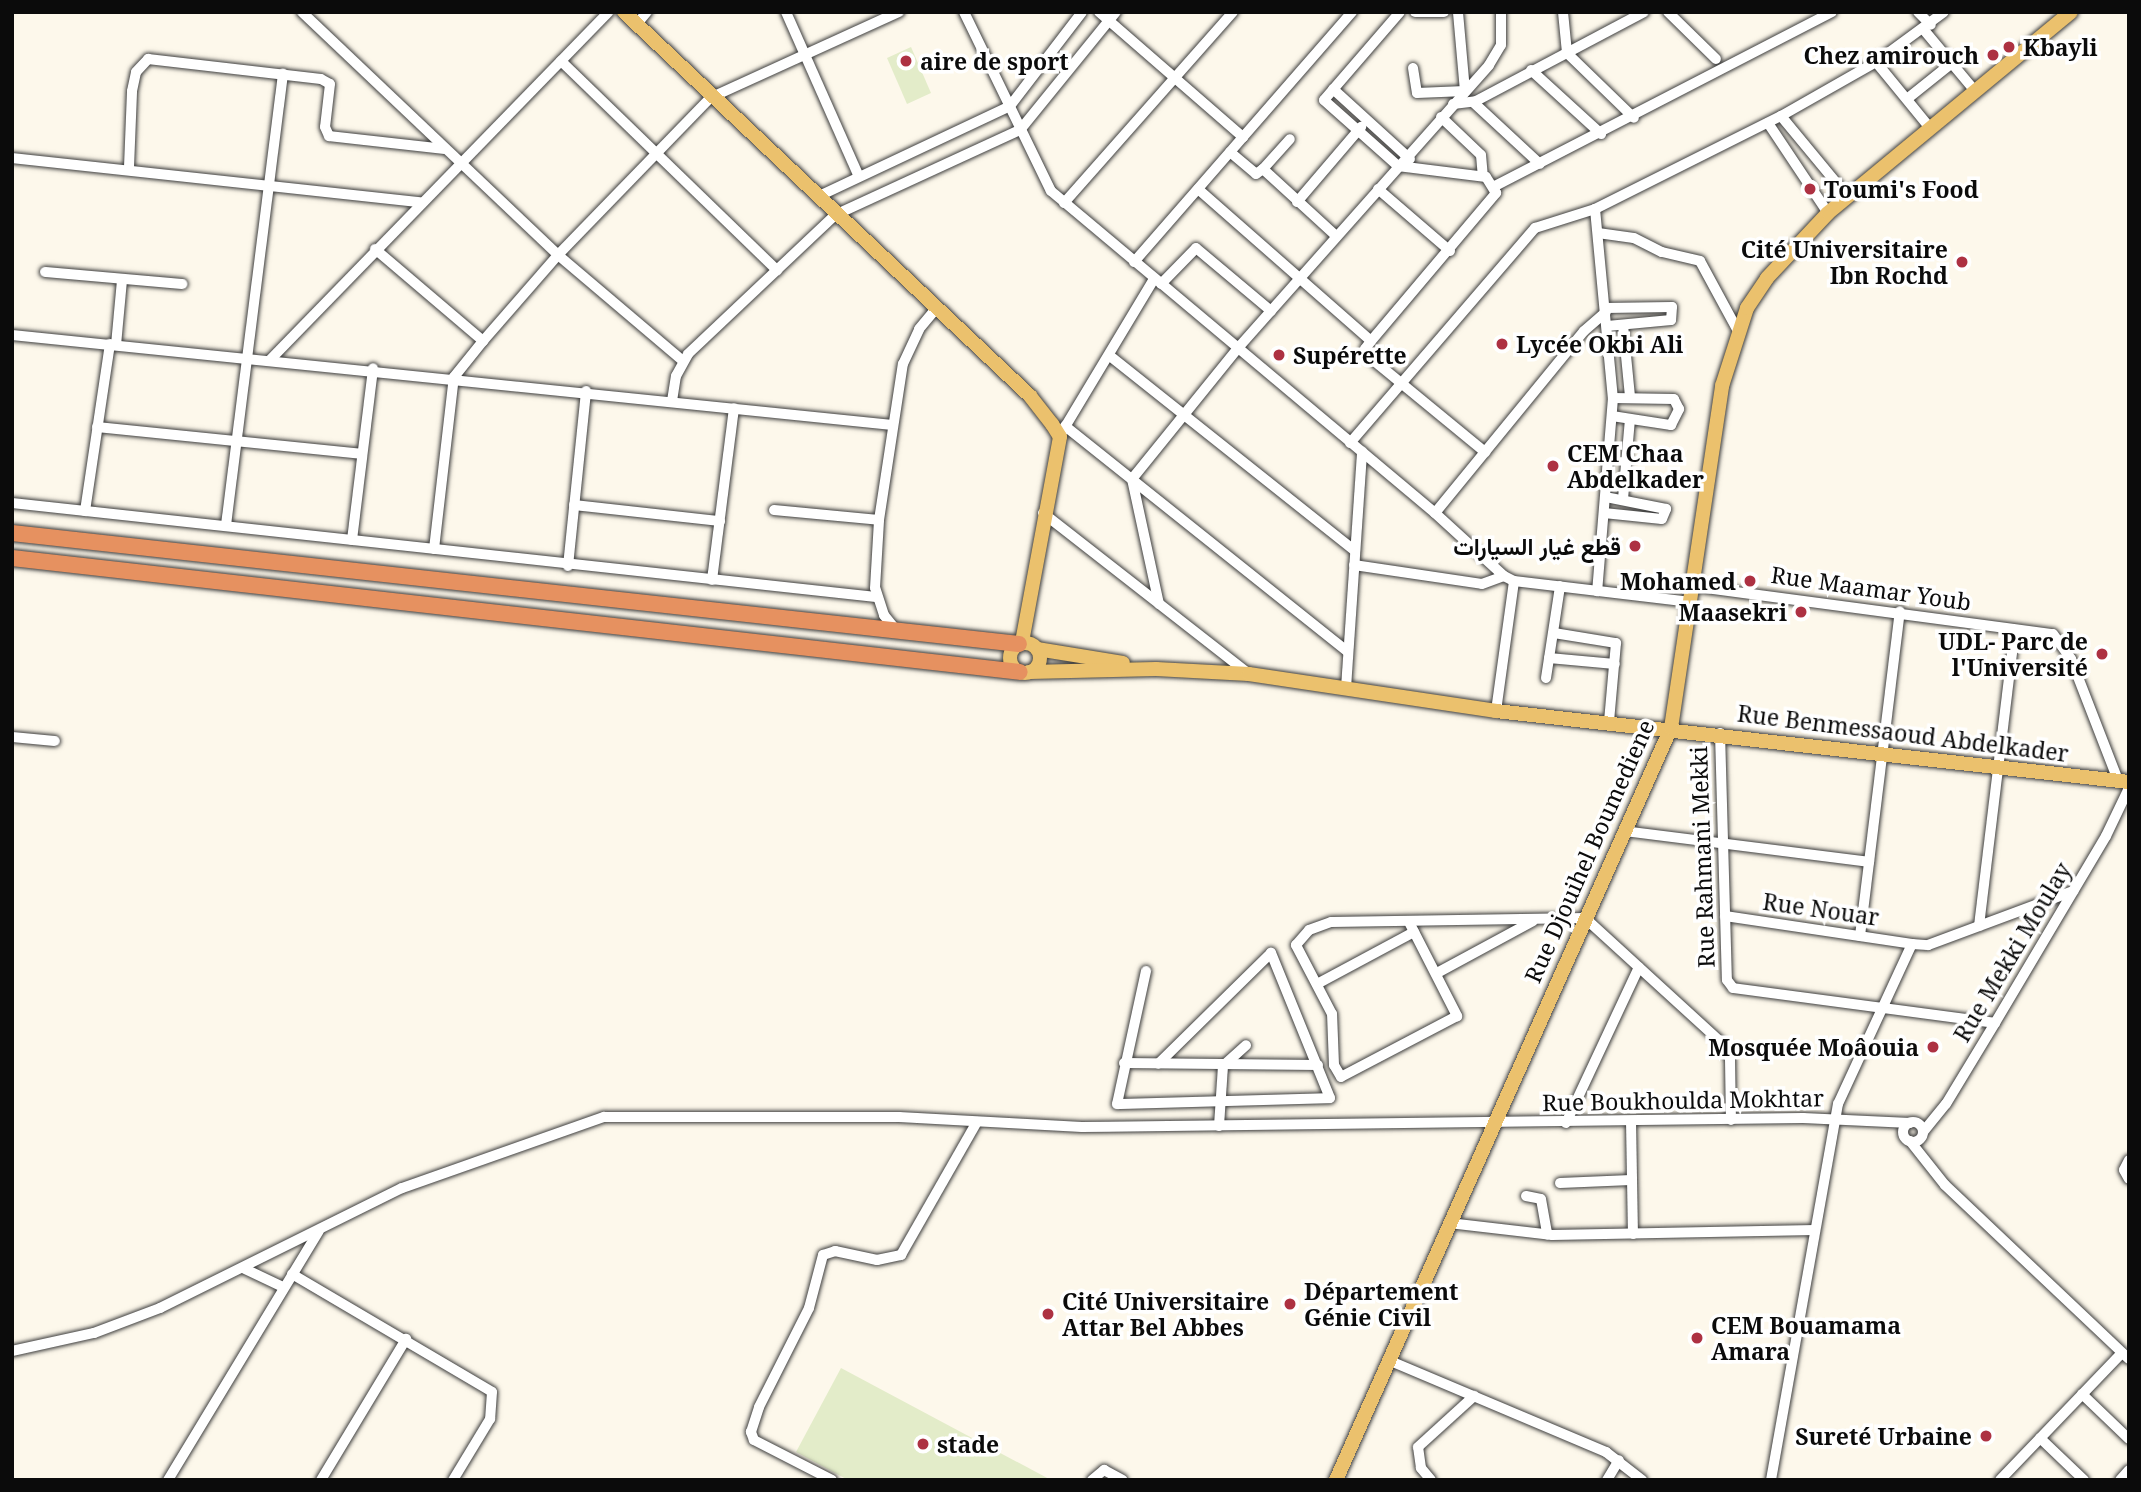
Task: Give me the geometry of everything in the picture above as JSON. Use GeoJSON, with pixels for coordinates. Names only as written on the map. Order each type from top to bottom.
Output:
{"type":"FeatureCollection","features":[{"type":"Feature","properties":{"kind":"highway"},"geometry":{"type":"LineString","coordinates":[[12,533],[1028,645]]}},
{"type":"Feature","properties":{"kind":"highway"},"geometry":{"type":"LineString","coordinates":[[12,558],[1024,672]]}},
{"type":"Feature","properties":{"kind":"main road"},"geometry":{"type":"LineString","coordinates":[[624,12],[710,97],[1030,396],[1063,432],[1043,513],[1026,620],[1028,645],[1040,662],[1024,672]]}},
{"type":"Feature","properties":{"kind":"main road","name":"Rue Djouihel Boumediene"},"geometry":{"type":"LineString","coordinates":[[1336,1480],[1671,728],[1722,386],[1738,331],[1767,278],[1828,213],[2070,13]]}},
{"type":"Feature","properties":{"kind":"main road"},"geometry":{"type":"LineString","coordinates":[[1024,672],[1010,656],[1028,645],[1156,669]]}},
{"type":"Feature","properties":{"kind":"main road"},"geometry":{"type":"LineString","coordinates":[[1024,672],[1156,669]]}},
{"type":"Feature","properties":{"kind":"main road","name":"Rue Benmessaoud Abdelkader"},"geometry":{"type":"LineString","coordinates":[[1156,669],[1249,674],[1496,710],[1720,733],[1882,756],[2125,784]]}},
{"type":"Feature","properties":{"kind":"street"},"geometry":{"type":"LineString","coordinates":[[302,12],[458,163],[558,255],[683,361]]}},
{"type":"Feature","properties":{"kind":"street"},"geometry":{"type":"LineString","coordinates":[[271,359],[420,202],[608,12]]}},
{"type":"Feature","properties":{"kind":"street"},"geometry":{"type":"LineString","coordinates":[[636,25],[647,12]]}},
{"type":"Feature","properties":{"kind":"street"},"geometry":{"type":"LineString","coordinates":[[786,12],[859,177]]}},
{"type":"Feature","properties":{"kind":"street"},"geometry":{"type":"LineString","coordinates":[[434,549],[454,377],[483,341],[558,255],[710,97],[899,12]]}},
{"type":"Feature","properties":{"kind":"street"},"geometry":{"type":"LineString","coordinates":[[964,12],[1038,171],[1064,203],[1509,578]]}},
{"type":"Feature","properties":{"kind":"street"},"geometry":{"type":"LineString","coordinates":[[817,197],[1010,106],[1082,12]]}},
{"type":"Feature","properties":{"kind":"street"},"geometry":{"type":"LineString","coordinates":[[1099,12],[1113,17],[1176,78],[1243,136]]}},
{"type":"Feature","properties":{"kind":"street"},"geometry":{"type":"LineString","coordinates":[[1064,203],[1233,12]]}},
{"type":"Feature","properties":{"kind":"street"},"geometry":{"type":"LineString","coordinates":[[1400,12],[1324,100],[1398,166],[1483,176],[1495,186]]}},
{"type":"Feature","properties":{"kind":"street"},"geometry":{"type":"LineString","coordinates":[[1415,12],[1444,12]]}},
{"type":"Feature","properties":{"kind":"street"},"geometry":{"type":"LineString","coordinates":[[1458,12],[1465,91]]}},
{"type":"Feature","properties":{"kind":"street"},"geometry":{"type":"LineString","coordinates":[[1159,604],[1132,479],[1181,415],[1238,348],[1498,53],[1501,12]]}},
{"type":"Feature","properties":{"kind":"street"},"geometry":{"type":"LineString","coordinates":[[1563,12],[1567,53],[1634,118]]}},
{"type":"Feature","properties":{"kind":"street"},"geometry":{"type":"LineString","coordinates":[[1453,104],[1473,102],[1644,12]]}},
{"type":"Feature","properties":{"kind":"street"},"geometry":{"type":"LineString","coordinates":[[1668,12],[1716,59]]}},
{"type":"Feature","properties":{"kind":"street"},"geometry":{"type":"LineString","coordinates":[[1813,12],[1822,21]]}},
{"type":"Feature","properties":{"kind":"street"},"geometry":{"type":"LineString","coordinates":[[1495,186],[1822,21],[1832,12]]}},
{"type":"Feature","properties":{"kind":"street"},"geometry":{"type":"LineString","coordinates":[[1918,12],[1975,92]]}},
{"type":"Feature","properties":{"kind":"street"},"geometry":{"type":"LineString","coordinates":[[1350,443],[1528,234],[1595,209],[1768,123],[1877,62],[1944,12]]}},
{"type":"Feature","properties":{"kind":"street"},"geometry":{"type":"LineString","coordinates":[[1134,262],[1349,13]]}},
{"type":"Feature","properties":{"kind":"street"},"geometry":{"type":"LineString","coordinates":[[672,401],[683,361],[835,215],[1020,130],[1113,17]]}},
{"type":"Feature","properties":{"kind":"street"},"geometry":{"type":"LineString","coordinates":[[129,167],[132,91],[136,72],[148,59],[328,81],[325,127],[329,136],[444,149]]}},
{"type":"Feature","properties":{"kind":"street"},"geometry":{"type":"LineString","coordinates":[[561,61],[777,270]]}},
{"type":"Feature","properties":{"kind":"street"},"geometry":{"type":"LineString","coordinates":[[1877,62],[1930,128]]}},
{"type":"Feature","properties":{"kind":"street"},"geometry":{"type":"LineString","coordinates":[[1907,99],[1952,63]]}},
{"type":"Feature","properties":{"kind":"street"},"geometry":{"type":"LineString","coordinates":[[1413,68],[1417,93],[1465,91]]}},
{"type":"Feature","properties":{"kind":"street"},"geometry":{"type":"LineString","coordinates":[[1531,70],[1601,134]]}},
{"type":"Feature","properties":{"kind":"street"},"geometry":{"type":"LineString","coordinates":[[226,525],[239,442],[282,74]]}},
{"type":"Feature","properties":{"kind":"street"},"geometry":{"type":"LineString","coordinates":[[1332,89],[1407,156],[1417,170]]}},
{"type":"Feature","properties":{"kind":"street"},"geometry":{"type":"LineString","coordinates":[[1473,102],[1540,164]]}},
{"type":"Feature","properties":{"kind":"street"},"geometry":{"type":"LineString","coordinates":[[1781,116],[1847,197]]}},
{"type":"Feature","properties":{"kind":"street"},"geometry":{"type":"LineString","coordinates":[[1441,117],[1480,155],[1483,176]]}},
{"type":"Feature","properties":{"kind":"street"},"geometry":{"type":"LineString","coordinates":[[1297,202],[1367,120]]}},
{"type":"Feature","properties":{"kind":"street"},"geometry":{"type":"LineString","coordinates":[[1768,123],[1828,213]]}},
{"type":"Feature","properties":{"kind":"street"},"geometry":{"type":"LineString","coordinates":[[1230,152],[1255,174],[1263,169],[1290,138]]}},
{"type":"Feature","properties":{"kind":"street"},"geometry":{"type":"LineString","coordinates":[[12,158],[129,167],[267,186],[420,202]]}},
{"type":"Feature","properties":{"kind":"street"},"geometry":{"type":"LineString","coordinates":[[1263,169],[1336,236]]}},
{"type":"Feature","properties":{"kind":"street"},"geometry":{"type":"LineString","coordinates":[[1485,452],[1366,352],[1371,341],[1491,203],[1495,186]]}},
{"type":"Feature","properties":{"kind":"street"},"geometry":{"type":"LineString","coordinates":[[1198,189],[1371,341]]}},
{"type":"Feature","properties":{"kind":"street"},"geometry":{"type":"LineString","coordinates":[[1378,189],[1450,251]]}},
{"type":"Feature","properties":{"kind":"street"},"geometry":{"type":"LineString","coordinates":[[1595,209],[1613,398],[1597,591]]}},
{"type":"Feature","properties":{"kind":"street"},"geometry":{"type":"LineString","coordinates":[[1598,233],[1634,238],[1662,252],[1700,261],[1738,331]]}},
{"type":"Feature","properties":{"kind":"street"},"geometry":{"type":"LineString","coordinates":[[1271,311],[1196,248],[1157,281],[1063,432],[1132,479],[1348,652]]}},
{"type":"Feature","properties":{"kind":"street"},"geometry":{"type":"LineString","coordinates":[[375,249],[483,341]]}},
{"type":"Feature","properties":{"kind":"street"},"geometry":{"type":"LineString","coordinates":[[45,272],[183,284]]}},
{"type":"Feature","properties":{"kind":"street"},"geometry":{"type":"LineString","coordinates":[[85,511],[122,280]]}},
{"type":"Feature","properties":{"kind":"street"},"geometry":{"type":"LineString","coordinates":[[1435,513],[1584,331],[1605,310],[1672,307],[1671,320],[1607,326]]}},
{"type":"Feature","properties":{"kind":"street"},"geometry":{"type":"LineString","coordinates":[[896,630],[876,597],[879,520],[892,425],[907,352],[936,309]]}},
{"type":"Feature","properties":{"kind":"street"},"geometry":{"type":"LineString","coordinates":[[1623,325],[1630,397]]}},
{"type":"Feature","properties":{"kind":"street"},"geometry":{"type":"LineString","coordinates":[[12,335],[373,368],[892,425]]}},
{"type":"Feature","properties":{"kind":"street"},"geometry":{"type":"LineString","coordinates":[[1110,356],[1355,551]]}},
{"type":"Feature","properties":{"kind":"street"},"geometry":{"type":"LineString","coordinates":[[352,540],[373,368]]}},
{"type":"Feature","properties":{"kind":"street"},"geometry":{"type":"LineString","coordinates":[[568,566],[586,391]]}},
{"type":"Feature","properties":{"kind":"street"},"geometry":{"type":"LineString","coordinates":[[1612,416],[1673,424],[1679,409],[1674,399],[1613,398]]}},
{"type":"Feature","properties":{"kind":"street"},"geometry":{"type":"LineString","coordinates":[[712,580],[734,408]]}},
{"type":"Feature","properties":{"kind":"street"},"geometry":{"type":"LineString","coordinates":[[1623,499],[1630,419]]}},
{"type":"Feature","properties":{"kind":"street"},"geometry":{"type":"LineString","coordinates":[[97,427],[361,454]]}},
{"type":"Feature","properties":{"kind":"street"},"geometry":{"type":"LineString","coordinates":[[1346,688],[1362,452]]}},
{"type":"Feature","properties":{"kind":"street"},"geometry":{"type":"LineString","coordinates":[[1604,513],[1665,517],[1664,505],[1606,497]]}},
{"type":"Feature","properties":{"kind":"street"},"geometry":{"type":"LineString","coordinates":[[12,503],[226,525],[568,566],[876,597]]}},
{"type":"Feature","properties":{"kind":"street"},"geometry":{"type":"LineString","coordinates":[[574,505],[720,521]]}},
{"type":"Feature","properties":{"kind":"street"},"geometry":{"type":"LineString","coordinates":[[774,510],[879,520]]}},
{"type":"Feature","properties":{"kind":"street"},"geometry":{"type":"LineString","coordinates":[[1043,513],[1249,674]]}},
{"type":"Feature","properties":{"kind":"street"},"geometry":{"type":"LineString","coordinates":[[1354,565],[1482,584],[1509,578],[1689,602]]}},
{"type":"Feature","properties":{"kind":"street"},"geometry":{"type":"LineString","coordinates":[[1496,710],[1509,578]]}},
{"type":"Feature","properties":{"kind":"street"},"geometry":{"type":"LineString","coordinates":[[1546,678],[1560,586]]}},
{"type":"Feature","properties":{"kind":"street","name":"Rue Maamar Youb"},"geometry":{"type":"LineString","coordinates":[[1691,586],[1900,611],[2046,633],[2058,638],[2071,659],[2125,784]]}},
{"type":"Feature","properties":{"kind":"street"},"geometry":{"type":"LineString","coordinates":[[1860,936],[1900,611]]}},
{"type":"Feature","properties":{"kind":"street"},"geometry":{"type":"LineString","coordinates":[[1979,926],[2015,630]]}},
{"type":"Feature","properties":{"kind":"street"},"geometry":{"type":"LineString","coordinates":[[1554,633],[1615,642],[1609,721]]}},
{"type":"Feature","properties":{"kind":"street"},"geometry":{"type":"LineString","coordinates":[[1549,658],[1615,664]]}},
{"type":"Feature","properties":{"kind":"street","name":"Rue Rahmani Mekki"},"geometry":{"type":"LineString","coordinates":[[1720,733],[1727,980],[1739,991],[1883,1008]]}},
{"type":"Feature","properties":{"kind":"street"},"geometry":{"type":"LineString","coordinates":[[12,737],[55,741]]}},
{"type":"Feature","properties":{"kind":"street","name":"Rue Mekki Moulay"},"geometry":{"type":"LineString","coordinates":[[1923,1134],[1954,1090],[2106,836],[2125,784]]}},
{"type":"Feature","properties":{"kind":"street"},"geometry":{"type":"LineString","coordinates":[[1624,831],[1869,862]]}},
{"type":"Feature","properties":{"kind":"street","name":"Rue Nouar"},"geometry":{"type":"LineString","coordinates":[[1725,916],[1925,946],[2073,891]]}},
{"type":"Feature","properties":{"kind":"street"},"geometry":{"type":"LineString","coordinates":[[1412,927],[1457,1016],[1345,1077],[1336,1072],[1332,1014],[1296,945],[1309,930],[1331,922],[1412,927],[1585,918],[1727,1051],[1731,1120]]}},
{"type":"Feature","properties":{"kind":"street"},"geometry":{"type":"LineString","coordinates":[[1437,973],[1535,920]]}},
{"type":"Feature","properties":{"kind":"street"},"geometry":{"type":"LineString","coordinates":[[1317,984],[1412,927]]}},
{"type":"Feature","properties":{"kind":"street"},"geometry":{"type":"LineString","coordinates":[[1771,1480],[1834,1119],[1840,1097],[1912,944]]}},
{"type":"Feature","properties":{"kind":"street"},"geometry":{"type":"LineString","coordinates":[[1146,971],[1124,1063],[1118,1105],[1327,1101],[1330,1095],[1271,953],[1158,1064]]}},
{"type":"Feature","properties":{"kind":"street"},"geometry":{"type":"LineString","coordinates":[[1566,1122],[1639,967]]}},
{"type":"Feature","properties":{"kind":"street"},"geometry":{"type":"LineString","coordinates":[[1883,1008],[1995,1023]]}},
{"type":"Feature","properties":{"kind":"street"},"geometry":{"type":"LineString","coordinates":[[1219,1126],[1223,1066],[1246,1045]]}},
{"type":"Feature","properties":{"kind":"street"},"geometry":{"type":"LineString","coordinates":[[1124,1063],[1318,1065]]}},
{"type":"Feature","properties":{"kind":"street"},"geometry":{"type":"LineString","coordinates":[[1954,1090],[1911,1122],[1904,1130],[1908,1139],[1936,1175],[2125,1356],[2082,1394],[2000,1480]]}},
{"type":"Feature","properties":{"kind":"street","name":"Rue Boukhoulda Mokhtar"},"geometry":{"type":"LineString","coordinates":[[12,1351],[126,1322],[245,1269],[320,1229],[444,1170],[604,1117],[818,1115],[1082,1127],[1492,1125],[1834,1119],[1911,1122]]}},
{"type":"Feature","properties":{"kind":"street"},"geometry":{"type":"LineString","coordinates":[[1875,1120],[1908,1139],[1923,1134]]}},
{"type":"Feature","properties":{"kind":"street"},"geometry":{"type":"LineString","coordinates":[[1631,1121],[1633,1234]]}},
{"type":"Feature","properties":{"kind":"street"},"geometry":{"type":"LineString","coordinates":[[832,1480],[754,1440],[751,1432],[759,1407],[809,1308],[823,1255],[835,1251],[877,1260],[901,1255],[977,1122]]}},
{"type":"Feature","properties":{"kind":"street"},"geometry":{"type":"LineString","coordinates":[[1911,1122],[1923,1134],[1936,1175]]}},
{"type":"Feature","properties":{"kind":"street"},"geometry":{"type":"LineString","coordinates":[[2129,1160],[2124,1170],[2129,1180]]}},
{"type":"Feature","properties":{"kind":"street"},"geometry":{"type":"LineString","coordinates":[[1560,1183],[1631,1180]]}},
{"type":"Feature","properties":{"kind":"street"},"geometry":{"type":"LineString","coordinates":[[1526,1196],[1541,1199],[1547,1234]]}},
{"type":"Feature","properties":{"kind":"street"},"geometry":{"type":"LineString","coordinates":[[1449,1223],[1547,1234],[1815,1230]]}},
{"type":"Feature","properties":{"kind":"street"},"geometry":{"type":"LineString","coordinates":[[168,1480],[320,1229]]}},
{"type":"Feature","properties":{"kind":"street"},"geometry":{"type":"LineString","coordinates":[[245,1269],[283,1287]]}},
{"type":"Feature","properties":{"kind":"street"},"geometry":{"type":"LineString","coordinates":[[292,1274],[492,1392],[490,1419],[453,1480]]}},
{"type":"Feature","properties":{"kind":"street"},"geometry":{"type":"LineString","coordinates":[[321,1480],[406,1339]]}},
{"type":"Feature","properties":{"kind":"street"},"geometry":{"type":"LineString","coordinates":[[1388,1360],[1619,1460],[1642,1480]]}},
{"type":"Feature","properties":{"kind":"street"},"geometry":{"type":"LineString","coordinates":[[2082,1394],[2129,1439]]}},
{"type":"Feature","properties":{"kind":"street"},"geometry":{"type":"LineString","coordinates":[[1432,1480],[1416,1458],[1418,1447],[1474,1396]]}},
{"type":"Feature","properties":{"kind":"street"},"geometry":{"type":"LineString","coordinates":[[2040,1438],[2084,1480]]}},
{"type":"Feature","properties":{"kind":"street"},"geometry":{"type":"LineString","coordinates":[[1607,1480],[1619,1460]]}},
{"type":"Feature","properties":{"kind":"street"},"geometry":{"type":"LineString","coordinates":[[1092,1480],[1104,1470],[1124,1480]]}},
{"type":"Feature","properties":{"kind":"street"},"geometry":{"type":"LineString","coordinates":[[2120,1480],[2129,1470]]}},
{"type":"Feature","properties":{"kind":"green space"},"geometry":{"type":"Polygon","coordinates":[[[911,47],[931,93],[907,104],[887,58],[911,47]]]}},
{"type":"Feature","properties":{"kind":"green space"},"geometry":{"type":"Polygon","coordinates":[[[841,1368],[1051,1480],[848,1480],[796,1452],[841,1368]]]}},
{"type":"Feature","properties":{"kind":"place","name":"Kbayli"},"geometry":{"type":"Point","coordinates":[2009,47]}},
{"type":"Feature","properties":{"kind":"place","name":"Chez amirouch"},"geometry":{"type":"Point","coordinates":[1993,55]}},
{"type":"Feature","properties":{"kind":"place","name":"aire de sport"},"geometry":{"type":"Point","coordinates":[906,61]}},
{"type":"Feature","properties":{"kind":"place","name":"Toumi's Food"},"geometry":{"type":"Point","coordinates":[1810,189]}},
{"type":"Feature","properties":{"kind":"place","name":"Cité Universitaire Ibn Rochd"},"geometry":{"type":"Point","coordinates":[1962,262]}},
{"type":"Feature","properties":{"kind":"place","name":"Lycée Okbi Ali"},"geometry":{"type":"Point","coordinates":[1502,344]}},
{"type":"Feature","properties":{"kind":"place","name":"Supérette"},"geometry":{"type":"Point","coordinates":[1279,355]}},
{"type":"Feature","properties":{"kind":"place","name":"CEM Chaa Abdelkader"},"geometry":{"type":"Point","coordinates":[1553,466]}},
{"type":"Feature","properties":{"kind":"place","name":"قطع غيار السيارات"},"geometry":{"type":"Point","coordinates":[1635,546]}},
{"type":"Feature","properties":{"kind":"place","name":"Mohamed"},"geometry":{"type":"Point","coordinates":[1750,581]}},
{"type":"Feature","properties":{"kind":"place","name":"Maasekri"},"geometry":{"type":"Point","coordinates":[1801,612]}},
{"type":"Feature","properties":{"kind":"place","name":"UDL- Parc de l'Université"},"geometry":{"type":"Point","coordinates":[2102,654]}},
{"type":"Feature","properties":{"kind":"place","name":"Mosquée Moâouia"},"geometry":{"type":"Point","coordinates":[1933,1047]}},
{"type":"Feature","properties":{"kind":"place","name":"Département Génie Civil"},"geometry":{"type":"Point","coordinates":[1290,1304]}},
{"type":"Feature","properties":{"kind":"place","name":"Cité Universitaire Attar Bel Abbes"},"geometry":{"type":"Point","coordinates":[1048,1314]}},
{"type":"Feature","properties":{"kind":"place","name":"CEM Bouamama Amara"},"geometry":{"type":"Point","coordinates":[1697,1338]}},
{"type":"Feature","properties":{"kind":"place","name":"Sureté Urbaine"},"geometry":{"type":"Point","coordinates":[1986,1436]}},
{"type":"Feature","properties":{"kind":"place","name":"stade"},"geometry":{"type":"Point","coordinates":[923,1444]}}]}
